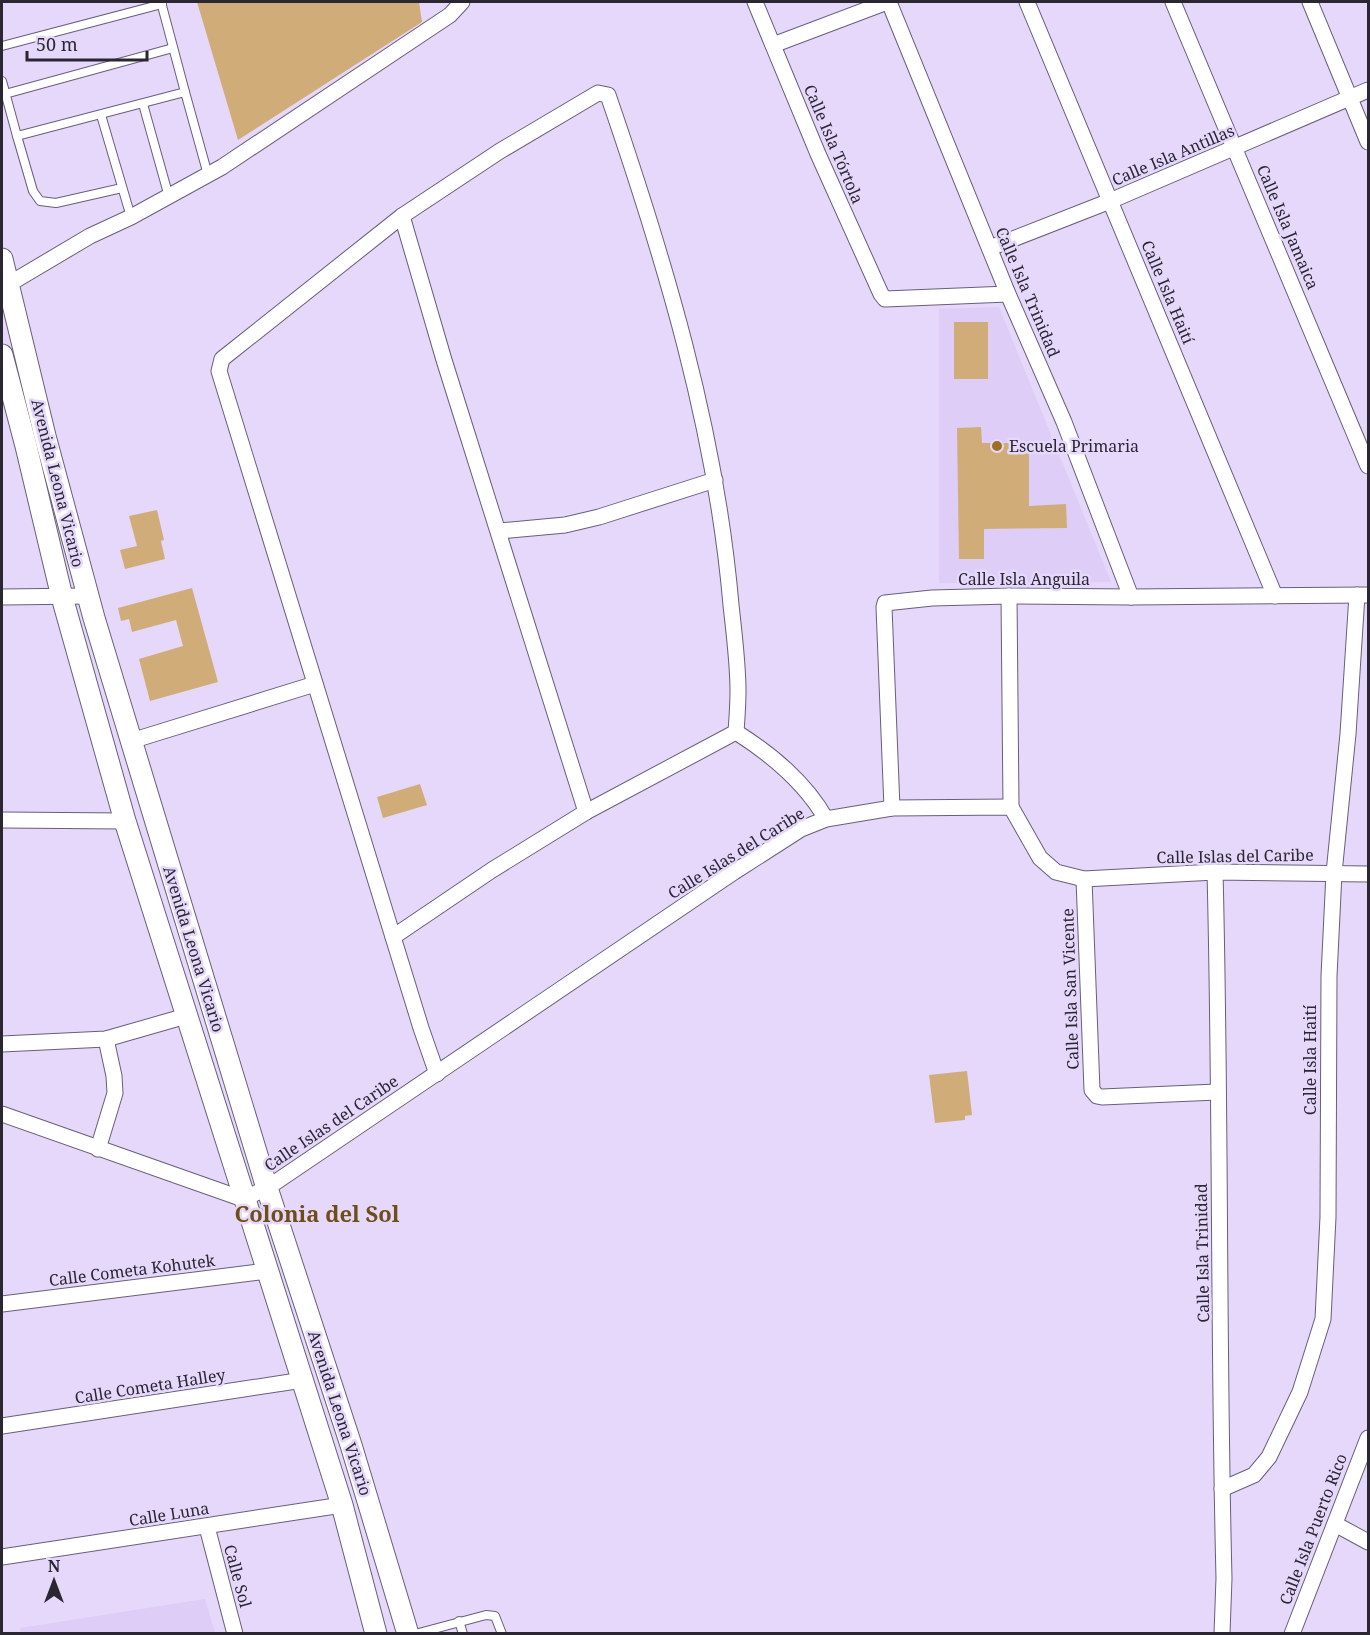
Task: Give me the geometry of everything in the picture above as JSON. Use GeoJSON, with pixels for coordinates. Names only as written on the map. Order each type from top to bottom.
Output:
{"type":"FeatureCollection","features":[{"type":"Feature","properties":{"kind":"street"},"geometry":{"type":"LineString","coordinates":[[5,289],[90,236],[131,218],[208,175],[450,15],[462,2]]}},
{"type":"Feature","properties":{"kind":"street","name":"Calle Isla Tórtola"},"geometry":{"type":"LineString","coordinates":[[755,2],[818,154],[885,299],[1008,294]]}},
{"type":"Feature","properties":{"kind":"street"},"geometry":{"type":"LineString","coordinates":[[773,45],[888,2]]}},
{"type":"Feature","properties":{"kind":"street","name":"Calle Isla Trinidad"},"geometry":{"type":"LineString","coordinates":[[888,2],[1008,294],[1064,422],[1131,597]]}},
{"type":"Feature","properties":{"kind":"street","name":"Calle Isla Haití"},"geometry":{"type":"LineString","coordinates":[[1027,2],[1275,596]]}},
{"type":"Feature","properties":{"kind":"street","name":"Calle Isla Jamaica"},"geometry":{"type":"LineString","coordinates":[[1173,2],[1368,466]]}},
{"type":"Feature","properties":{"kind":"street"},"geometry":{"type":"LineString","coordinates":[[1310,2],[1368,142]]}},
{"type":"Feature","properties":{"kind":"street","name":"Calle Isla Antillas"},"geometry":{"type":"LineString","coordinates":[[990,248],[1235,149],[1368,90]]}},
{"type":"Feature","properties":{"kind":"street"},"geometry":{"type":"LineString","coordinates":[[437,1074],[219,371],[222,359],[402,216],[500,151],[598,93],[608,95],[645,204],[685,344],[715,480],[728,571],[738,690],[736,732]]}},
{"type":"Feature","properties":{"kind":"street"},"geometry":{"type":"LineString","coordinates":[[402,216],[444,360],[500,531],[586,812]]}},
{"type":"Feature","properties":{"kind":"street","name":"Avenida Leona Vicario"},"geometry":{"type":"LineString","coordinates":[[2,259],[5,289],[87,596],[267,1188],[351,1445],[408,1634]]}},
{"type":"Feature","properties":{"kind":"street","name":"Avenida Leona Vicario"},"geometry":{"type":"LineString","coordinates":[[2,355],[62,597],[125,821],[342,1505],[376,1634]]}},
{"type":"Feature","properties":{"kind":"street"},"geometry":{"type":"LineString","coordinates":[[500,531],[566,525],[599,517],[715,480]]}},
{"type":"Feature","properties":{"kind":"street","name":"Calle Isla Haití"},"geometry":{"type":"LineString","coordinates":[[1222,1489],[1254,1475],[1269,1457],[1300,1392],[1323,1319],[1328,1217],[1329,976],[1334,873],[1363,595]]}},
{"type":"Feature","properties":{"kind":"street","name":"Calle Isla Anguila"},"geometry":{"type":"LineString","coordinates":[[892,808],[885,603],[932,598],[1009,596],[1363,595]]}},
{"type":"Feature","properties":{"kind":"street"},"geometry":{"type":"LineString","coordinates":[[2,597],[87,596]]}},
{"type":"Feature","properties":{"kind":"street"},"geometry":{"type":"LineString","coordinates":[[1009,596],[1011,807]]}},
{"type":"Feature","properties":{"kind":"street"},"geometry":{"type":"LineString","coordinates":[[131,741],[315,684]]}},
{"type":"Feature","properties":{"kind":"street"},"geometry":{"type":"LineString","coordinates":[[393,937],[492,870],[586,812],[736,732]]}},
{"type":"Feature","properties":{"kind":"street"},"geometry":{"type":"LineString","coordinates":[[736,732],[764,750],[800,783],[814,798],[826,819]]}},
{"type":"Feature","properties":{"kind":"street","name":"Calle Islas del Caribe"},"geometry":{"type":"LineString","coordinates":[[243,1198],[267,1188],[734,872],[801,829],[826,819],[892,808],[1011,807],[1040,858],[1056,872],[1084,879],[1215,872],[1368,874]]}},
{"type":"Feature","properties":{"kind":"street"},"geometry":{"type":"LineString","coordinates":[[2,820],[125,821]]}},
{"type":"Feature","properties":{"kind":"street","name":"Calle Isla Trinidad"},"geometry":{"type":"LineString","coordinates":[[1215,872],[1224,1578],[1222,1634]]}},
{"type":"Feature","properties":{"kind":"street","name":"Calle Isla San Vicente"},"geometry":{"type":"LineString","coordinates":[[1084,879],[1092,1090],[1096,1096],[1102,1097],[1217,1092]]}},
{"type":"Feature","properties":{"kind":"street"},"geometry":{"type":"LineString","coordinates":[[2,1044],[106,1039],[186,1016]]}},
{"type":"Feature","properties":{"kind":"street"},"geometry":{"type":"LineString","coordinates":[[98,1149],[115,1093],[114,1076],[106,1039]]}},
{"type":"Feature","properties":{"kind":"street"},"geometry":{"type":"LineString","coordinates":[[2,1114],[243,1198]]}},
{"type":"Feature","properties":{"kind":"street","name":"Calle Cometa Kohutek"},"geometry":{"type":"LineString","coordinates":[[2,1304],[267,1271]]}},
{"type":"Feature","properties":{"kind":"street","name":"Calle Cometa Halley"},"geometry":{"type":"LineString","coordinates":[[2,1426],[303,1380]]}},
{"type":"Feature","properties":{"kind":"street","name":"Calle Isla Puerto Rico"},"geometry":{"type":"LineString","coordinates":[[1292,1634],[1368,1437]]}},
{"type":"Feature","properties":{"kind":"street","name":"Calle Luna"},"geometry":{"type":"LineString","coordinates":[[2,1557],[342,1505]]}},
{"type":"Feature","properties":{"kind":"street"},"geometry":{"type":"LineString","coordinates":[[1335,1524],[1368,1542]]}},
{"type":"Feature","properties":{"kind":"street","name":"Calle Sol"},"geometry":{"type":"LineString","coordinates":[[207,1527],[235,1634]]}},
{"type":"Feature","properties":{"kind":"lane"},"geometry":{"type":"LineString","coordinates":[[2,46],[161,3],[208,175]]}},
{"type":"Feature","properties":{"kind":"lane"},"geometry":{"type":"LineString","coordinates":[[5,94],[173,48]]}},
{"type":"Feature","properties":{"kind":"lane"},"geometry":{"type":"LineString","coordinates":[[2,81],[33,191],[40,201],[56,203],[122,188]]}},
{"type":"Feature","properties":{"kind":"lane"},"geometry":{"type":"LineString","coordinates":[[17,136],[185,92]]}},
{"type":"Feature","properties":{"kind":"lane"},"geometry":{"type":"LineString","coordinates":[[143,104],[169,197]]}},
{"type":"Feature","properties":{"kind":"lane"},"geometry":{"type":"LineString","coordinates":[[101,115],[131,218]]}},
{"type":"Feature","properties":{"kind":"lane"},"geometry":{"type":"LineString","coordinates":[[415,1634],[486,1615],[495,1616],[502,1634]]}},
{"type":"Feature","properties":{"kind":"lane"},"geometry":{"type":"LineString","coordinates":[[459,1621],[463,1634]]}},
{"type":"Feature","properties":{"kind":"shaded area","name":"Escuela Primaria"},"geometry":{"type":"Polygon","coordinates":[[[999,307],[1111,582],[939,583],[939,309],[999,307]]]}},
{"type":"Feature","properties":{"kind":"shaded area"},"geometry":{"type":"Polygon","coordinates":[[[205,1599],[215,1633],[21,1634],[20,1628],[205,1599]]]}},
{"type":"Feature","properties":{"kind":"building"},"geometry":{"type":"Polygon","coordinates":[[[197,2],[419,2],[422,22],[238,140],[197,2]]]}},
{"type":"Feature","properties":{"kind":"building"},"geometry":{"type":"Polygon","coordinates":[[[954,322],[988,322],[988,379],[954,379],[954,322]]]}},
{"type":"Feature","properties":{"kind":"building"},"geometry":{"type":"Polygon","coordinates":[[[981,427],[982,443],[1029,443],[1029,506],[1066,504],[1067,528],[984,529],[984,559],[959,559],[957,428],[981,427]]]}},
{"type":"Feature","properties":{"kind":"building"},"geometry":{"type":"Polygon","coordinates":[[[157,510],[164,540],[161,541],[165,559],[125,569],[120,550],[137,546],[129,516],[157,510]]]}},
{"type":"Feature","properties":{"kind":"building"},"geometry":{"type":"Polygon","coordinates":[[[192,588],[218,682],[150,701],[139,659],[183,646],[176,620],[132,632],[129,619],[121,621],[118,608],[192,588]]]}},
{"type":"Feature","properties":{"kind":"building"},"geometry":{"type":"Polygon","coordinates":[[[420,784],[427,805],[383,818],[377,797],[420,784]]]}},
{"type":"Feature","properties":{"kind":"building"},"geometry":{"type":"Polygon","coordinates":[[[967,1071],[972,1115],[965,1116],[965,1120],[935,1123],[929,1075],[967,1071]]]}},
{"type":"Feature","properties":{"kind":"place","name":"Escuela Primaria"},"geometry":{"type":"Point","coordinates":[997,446]}},
{"type":"Feature","properties":{"kind":"district","name":"Colonia del Sol"},"geometry":{"type":"Point","coordinates":[317,1214]}}]}
